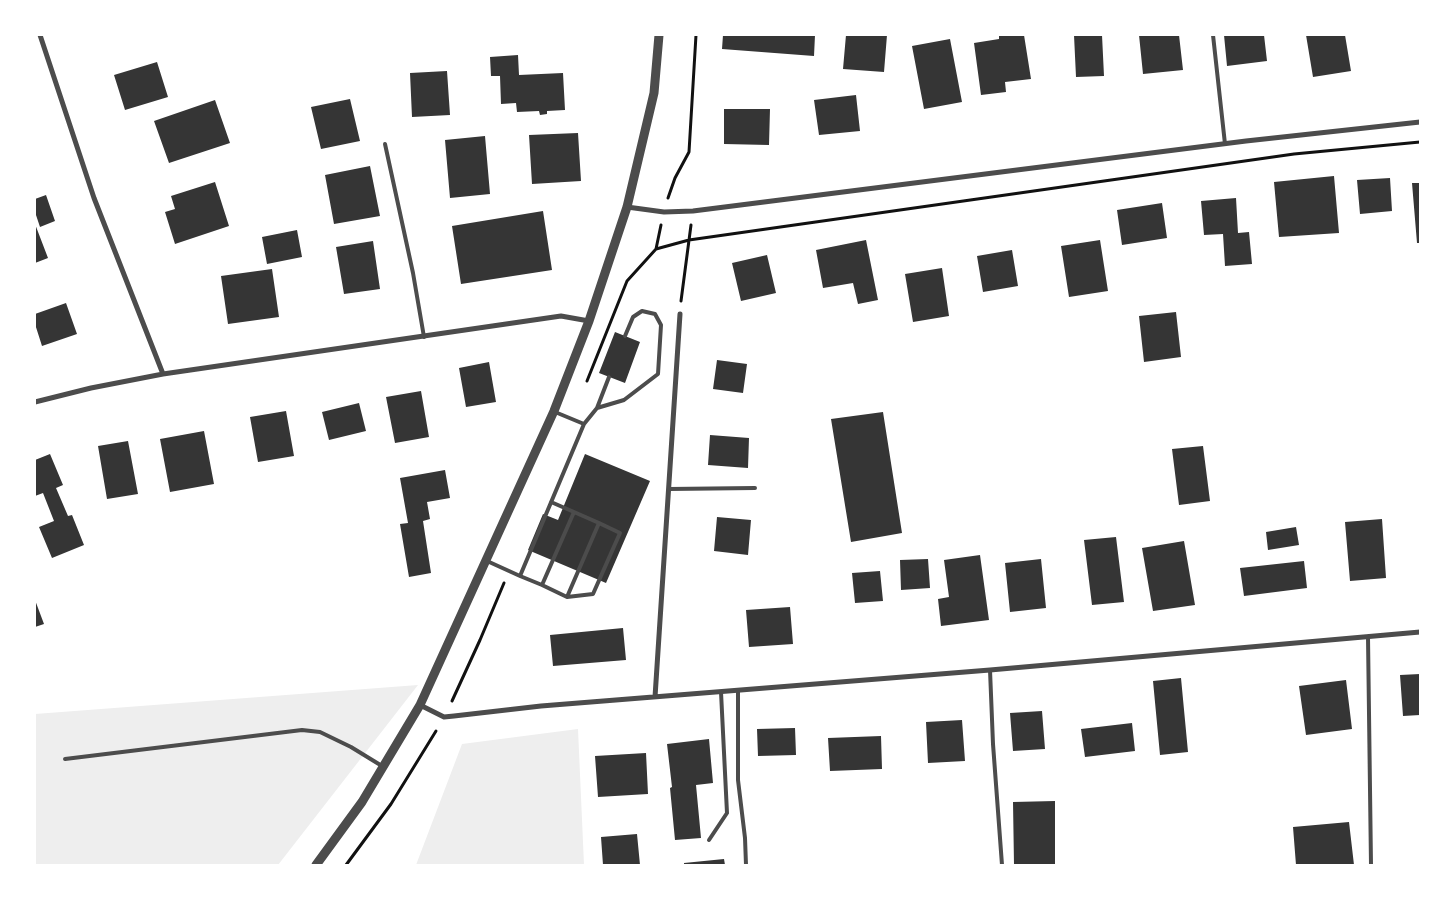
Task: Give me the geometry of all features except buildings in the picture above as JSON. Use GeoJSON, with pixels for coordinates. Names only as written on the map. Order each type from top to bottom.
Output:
{"type":"FeatureCollection","features":[{"type":"Feature","properties":{"kind":"street"},"geometry":{"type":"LineString","coordinates":[[40,35],[94,198],[163,374]]}},
{"type":"Feature","properties":{"kind":"street"},"geometry":{"type":"LineString","coordinates":[[316,865],[362,802],[420,705],[554,412],[589,321],[627,207],[654,93],[659,35]]}},
{"type":"Feature","properties":{"kind":"street"},"geometry":{"type":"LineString","coordinates":[[627,207],[664,212],[693,211],[1225,144],[1420,122]]}},
{"type":"Feature","properties":{"kind":"street"},"geometry":{"type":"LineString","coordinates":[[655,697],[680,314]]}},
{"type":"Feature","properties":{"kind":"street"},"geometry":{"type":"LineString","coordinates":[[35,402],[90,388],[163,374],[561,316],[589,321]]}},
{"type":"Feature","properties":{"kind":"street"},"geometry":{"type":"LineString","coordinates":[[420,705],[444,717],[541,706],[990,670],[1420,632]]}},
{"type":"Feature","properties":{"kind":"lane"},"geometry":{"type":"LineString","coordinates":[[1213,35],[1225,144]]}},
{"type":"Feature","properties":{"kind":"lane"},"geometry":{"type":"LineString","coordinates":[[385,144],[413,273],[424,337]]}},
{"type":"Feature","properties":{"kind":"lane"},"geometry":{"type":"LineString","coordinates":[[597,408],[624,400],[658,374],[661,326],[655,314],[642,311],[632,317],[625,336]]}},
{"type":"Feature","properties":{"kind":"lane"},"geometry":{"type":"LineString","coordinates":[[520,576],[584,424],[597,408],[609,377]]}},
{"type":"Feature","properties":{"kind":"lane"},"geometry":{"type":"LineString","coordinates":[[554,412],[584,424]]}},
{"type":"Feature","properties":{"kind":"lane"},"geometry":{"type":"LineString","coordinates":[[669,489],[755,488]]}},
{"type":"Feature","properties":{"kind":"lane"},"geometry":{"type":"LineString","coordinates":[[487,561],[567,597],[592,594],[620,533],[551,502]]}},
{"type":"Feature","properties":{"kind":"lane"},"geometry":{"type":"LineString","coordinates":[[542,585],[574,512]]}},
{"type":"Feature","properties":{"kind":"lane"},"geometry":{"type":"LineString","coordinates":[[567,597],[599,523]]}},
{"type":"Feature","properties":{"kind":"lane"},"geometry":{"type":"LineString","coordinates":[[1368,637],[1371,865]]}},
{"type":"Feature","properties":{"kind":"lane"},"geometry":{"type":"LineString","coordinates":[[990,670],[993,744],[1002,865]]}},
{"type":"Feature","properties":{"kind":"lane"},"geometry":{"type":"LineString","coordinates":[[738,690],[738,780],[745,838],[746,865]]}},
{"type":"Feature","properties":{"kind":"lane"},"geometry":{"type":"LineString","coordinates":[[709,840],[727,813],[721,692]]}},
{"type":"Feature","properties":{"kind":"lane"},"geometry":{"type":"LineString","coordinates":[[65,759],[302,730],[320,732],[351,747],[384,768]]}},
{"type":"Feature","properties":{"kind":"path"},"geometry":{"type":"LineString","coordinates":[[696,35],[689,152],[675,178],[664,212],[656,249],[689,240],[1294,154],[1420,142]]}},
{"type":"Feature","properties":{"kind":"path"},"geometry":{"type":"LineString","coordinates":[[680,314],[693,211]]}},
{"type":"Feature","properties":{"kind":"path"},"geometry":{"type":"LineString","coordinates":[[346,865],[391,804],[444,717]]}},
{"type":"Feature","properties":{"kind":"shaded area"},"geometry":{"type":"Polygon","coordinates":[[[418,685],[278,865],[35,865],[35,714],[418,685]]]}},
{"type":"Feature","properties":{"kind":"shaded area"},"geometry":{"type":"Polygon","coordinates":[[[578,729],[584,865],[416,865],[462,744],[578,729]]]}}]}
